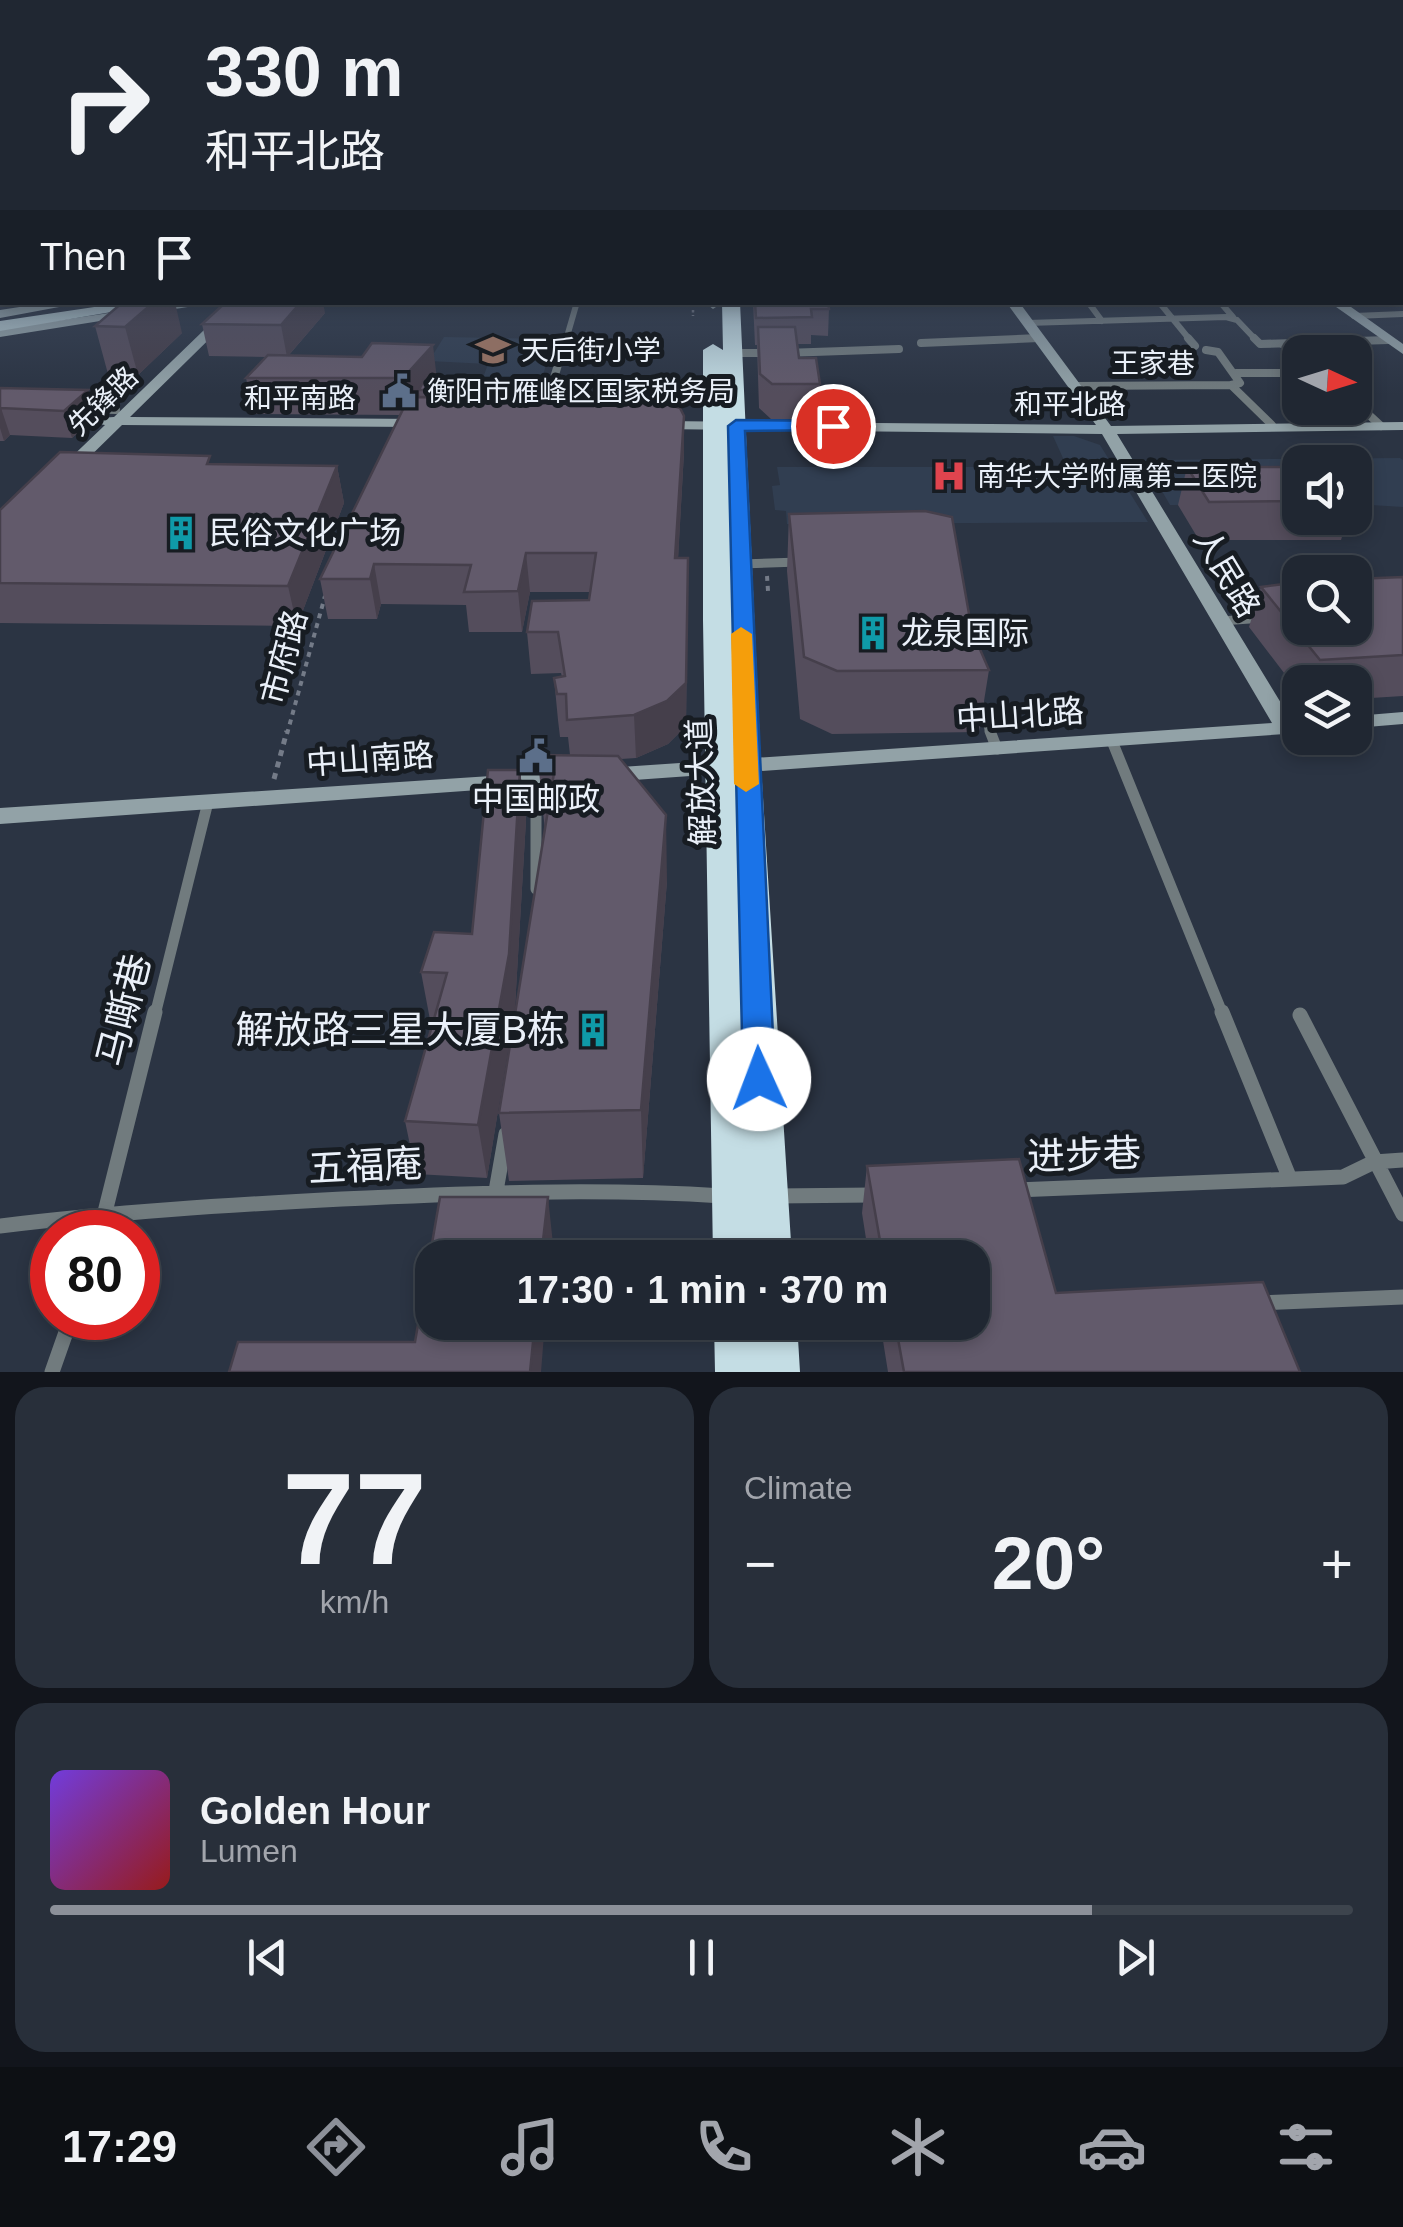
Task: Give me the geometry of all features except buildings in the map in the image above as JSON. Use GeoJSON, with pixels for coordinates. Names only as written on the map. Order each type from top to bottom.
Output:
{"type":"FeatureCollection","features":[{"type":"Feature","properties":{"kind":"highway","name":"解放大道"},"geometry":{"type":"LineString","coordinates":[[709,306],[734,353],[725,425],[749,1196],[740,1240]]}},
{"type":"Feature","properties":{"kind":"highway","name":"解放大道"},"geometry":{"type":"LineString","coordinates":[[709,306],[740,564],[733,767]]}},
{"type":"Feature","properties":{"kind":"highway","name":"解放大道"},"geometry":{"type":"LineString","coordinates":[[749,1196],[762,1240]]}},
{"type":"Feature","properties":{"kind":"highway"},"geometry":{"type":"LineString","coordinates":[[740,1340],[741,1372]]}},
{"type":"Feature","properties":{"kind":"highway"},"geometry":{"type":"LineString","coordinates":[[773,1340],[774,1372]]}},
{"type":"Feature","properties":{"kind":"main road"},"geometry":{"type":"LineString","coordinates":[[0,323],[104,305]]}},
{"type":"Feature","properties":{"kind":"main road"},"geometry":{"type":"LineString","coordinates":[[0,323],[140,305]]}},
{"type":"Feature","properties":{"kind":"street"},"geometry":{"type":"LineString","coordinates":[[0,323],[69,305]]}},
{"type":"Feature","properties":{"kind":"street"},"geometry":{"type":"LineString","coordinates":[[0,323],[183,305]]}},
{"type":"Feature","properties":{"kind":"street","name":"先锋路"},"geometry":{"type":"LineString","coordinates":[[52,477],[227,305]]}},
{"type":"Feature","properties":{"kind":"street","name":"先锋路"},"geometry":{"type":"LineString","coordinates":[[112,418],[238,305]]}},
{"type":"Feature","properties":{"kind":"street","name":"人民路"},"geometry":{"type":"LineString","coordinates":[[1014,305],[1107,430],[1221,621],[1282,712]]}},
{"type":"Feature","properties":{"kind":"street"},"geometry":{"type":"LineString","coordinates":[[1339,305],[1403,350]]}},
{"type":"Feature","properties":{"kind":"street","name":"和平南路"},"geometry":{"type":"LineString","coordinates":[[112,418],[438,423]]}},
{"type":"Feature","properties":{"kind":"street"},"geometry":{"type":"LineString","coordinates":[[540,423],[560,424]]}},
{"type":"Feature","properties":{"kind":"street"},"geometry":{"type":"LineString","coordinates":[[637,424],[725,425]]}},
{"type":"Feature","properties":{"kind":"street","name":"和平北路"},"geometry":{"type":"LineString","coordinates":[[725,425],[1107,430],[1403,426]]}},
{"type":"Feature","properties":{"kind":"street"},"geometry":{"type":"LineString","coordinates":[[1372,721],[1403,718]]}},
{"type":"Feature","properties":{"kind":"street","name":"中山北路"},"geometry":{"type":"LineString","coordinates":[[733,767],[1282,729]]}},
{"type":"Feature","properties":{"kind":"street","name":"中山南路"},"geometry":{"type":"LineString","coordinates":[[0,816],[733,767]]}},
{"type":"Feature","properties":{"kind":"lane"},"geometry":{"type":"LineString","coordinates":[[540,423],[576,305]]}},
{"type":"Feature","properties":{"kind":"lane"},"geometry":{"type":"LineString","coordinates":[[1090,305],[1102,320]]}},
{"type":"Feature","properties":{"kind":"lane","name":"王家巷"},"geometry":{"type":"LineString","coordinates":[[1161,305],[1195,346]]}},
{"type":"Feature","properties":{"kind":"lane"},"geometry":{"type":"LineString","coordinates":[[1223,305],[1255,342],[1282,344]]}},
{"type":"Feature","properties":{"kind":"lane"},"geometry":{"type":"LineString","coordinates":[[1354,316],[1403,314]]}},
{"type":"Feature","properties":{"kind":"lane"},"geometry":{"type":"LineString","coordinates":[[1028,323],[1234,317]]}},
{"type":"Feature","properties":{"kind":"lane"},"geometry":{"type":"LineString","coordinates":[[921,343],[1039,338]]}},
{"type":"Feature","properties":{"kind":"lane"},"geometry":{"type":"LineString","coordinates":[[1372,341],[1388,340]]}},
{"type":"Feature","properties":{"kind":"lane"},"geometry":{"type":"LineString","coordinates":[[734,353],[899,348]]}},
{"type":"Feature","properties":{"kind":"lane","name":"王家巷"},"geometry":{"type":"LineString","coordinates":[[1076,386],[1240,384],[1218,352],[1206,350]]}},
{"type":"Feature","properties":{"kind":"lane"},"geometry":{"type":"LineString","coordinates":[[1236,373],[1282,373]]}},
{"type":"Feature","properties":{"kind":"lane","name":"王家巷"},"geometry":{"type":"LineString","coordinates":[[1230,385],[1272,425]]}},
{"type":"Feature","properties":{"kind":"lane"},"geometry":{"type":"LineString","coordinates":[[77,408],[112,418]]}},
{"type":"Feature","properties":{"kind":"lane"},"geometry":{"type":"LineString","coordinates":[[1372,418],[1381,426]]}},
{"type":"Feature","properties":{"kind":"lane"},"geometry":{"type":"LineString","coordinates":[[740,564],[809,562]]}},
{"type":"Feature","properties":{"kind":"lane"},"geometry":{"type":"LineString","coordinates":[[1221,621],[1280,618]]}},
{"type":"Feature","properties":{"kind":"lane"},"geometry":{"type":"LineString","coordinates":[[976,693],[996,749]]}},
{"type":"Feature","properties":{"kind":"lane"},"geometry":{"type":"LineString","coordinates":[[1112,741],[1290,1179]]}},
{"type":"Feature","properties":{"kind":"lane"},"geometry":{"type":"LineString","coordinates":[[535,904],[539,849],[536,780]]}},
{"type":"Feature","properties":{"kind":"lane","name":"马嘶巷"},"geometry":{"type":"LineString","coordinates":[[107,1210],[208,802]]}},
{"type":"Feature","properties":{"kind":"lane"},"geometry":{"type":"LineString","coordinates":[[1300,1015],[1403,1214]]}},
{"type":"Feature","properties":{"kind":"lane"},"geometry":{"type":"LineString","coordinates":[[496,1192],[510,1113]]}},
{"type":"Feature","properties":{"kind":"lane","name":"进步巷"},"geometry":{"type":"LineString","coordinates":[[1004,1190],[1026,1198],[1343,1178],[1374,1162],[1403,1160]]}},
{"type":"Feature","properties":{"kind":"lane","name":"五福庵"},"geometry":{"type":"LineString","coordinates":[[127,1210],[496,1192],[649,1190],[749,1196]]}},
{"type":"Feature","properties":{"kind":"lane"},"geometry":{"type":"LineString","coordinates":[[749,1196],[886,1194]]}},
{"type":"Feature","properties":{"kind":"lane","name":"五福庵"},"geometry":{"type":"LineString","coordinates":[[0,1226],[30,1222]]}},
{"type":"Feature","properties":{"kind":"lane"},"geometry":{"type":"LineString","coordinates":[[1249,1304],[1403,1297]]}},
{"type":"Feature","properties":{"kind":"lane"},"geometry":{"type":"LineString","coordinates":[[52,1372],[63,1340]]}},
{"type":"Feature","properties":{"kind":"path","name":"市府路"},"geometry":{"type":"LineString","coordinates":[[269,798],[326,594]]}},
{"type":"Feature","properties":{"kind":"shaded area","name":"天后街小学"},"geometry":{"type":"Polygon","coordinates":[[[444,337],[554,339],[542,378],[483,378],[488,364],[429,361],[444,337]]]}},
{"type":"Feature","properties":{"kind":"shaded area","name":"南华大学附属第二医院"},"geometry":{"type":"Polygon","coordinates":[[[1053,436],[1074,436],[1100,445],[1148,522],[787,524],[786,511],[775,510],[772,486],[780,485],[777,467],[1067,467],[1053,436]]]}},
{"type":"Feature","properties":{"kind":"shaded area"},"geometry":{"type":"Polygon","coordinates":[[[1372,458],[1403,460],[1403,507],[1372,505],[1372,458]]]}},
{"type":"Feature","properties":{"kind":"shaded area"},"geometry":{"type":"Polygon","coordinates":[[[1282,459],[1282,504],[1170,505],[1144,460],[1282,459]]]}},
{"type":"Feature","properties":{"kind":"slow traffic"},"geometry":{"type":"LineString","coordinates":[[741,634],[746,784]]}},
{"type":"Feature","properties":{"kind":"place","name":"天后街小学"},"geometry":{"type":"Point","coordinates":[493,350]}},
{"type":"Feature","properties":{"kind":"place","name":"衡阳市雁峰区国家税务局"},"geometry":{"type":"Point","coordinates":[399,391]}},
{"type":"Feature","properties":{"kind":"place","name":"南华大学附属第二医院"},"geometry":{"type":"Point","coordinates":[949,476]}},
{"type":"Feature","properties":{"kind":"place","name":"民俗文化广场"},"geometry":{"type":"Point","coordinates":[181,533]}},
{"type":"Feature","properties":{"kind":"place","name":"龙泉国际"},"geometry":{"type":"Point","coordinates":[873,633]}},
{"type":"Feature","properties":{"kind":"place","name":"中国邮政"},"geometry":{"type":"Point","coordinates":[536,756]}},
{"type":"Feature","properties":{"kind":"place","name":"解放路三星大厦B栋"},"geometry":{"type":"Point","coordinates":[593,1030]}},
{"type":"Feature","properties":{"kind":"route"},"geometry":{"type":"LineString","coordinates":[[759,1079],[736,426],[833,426]]}}]}
